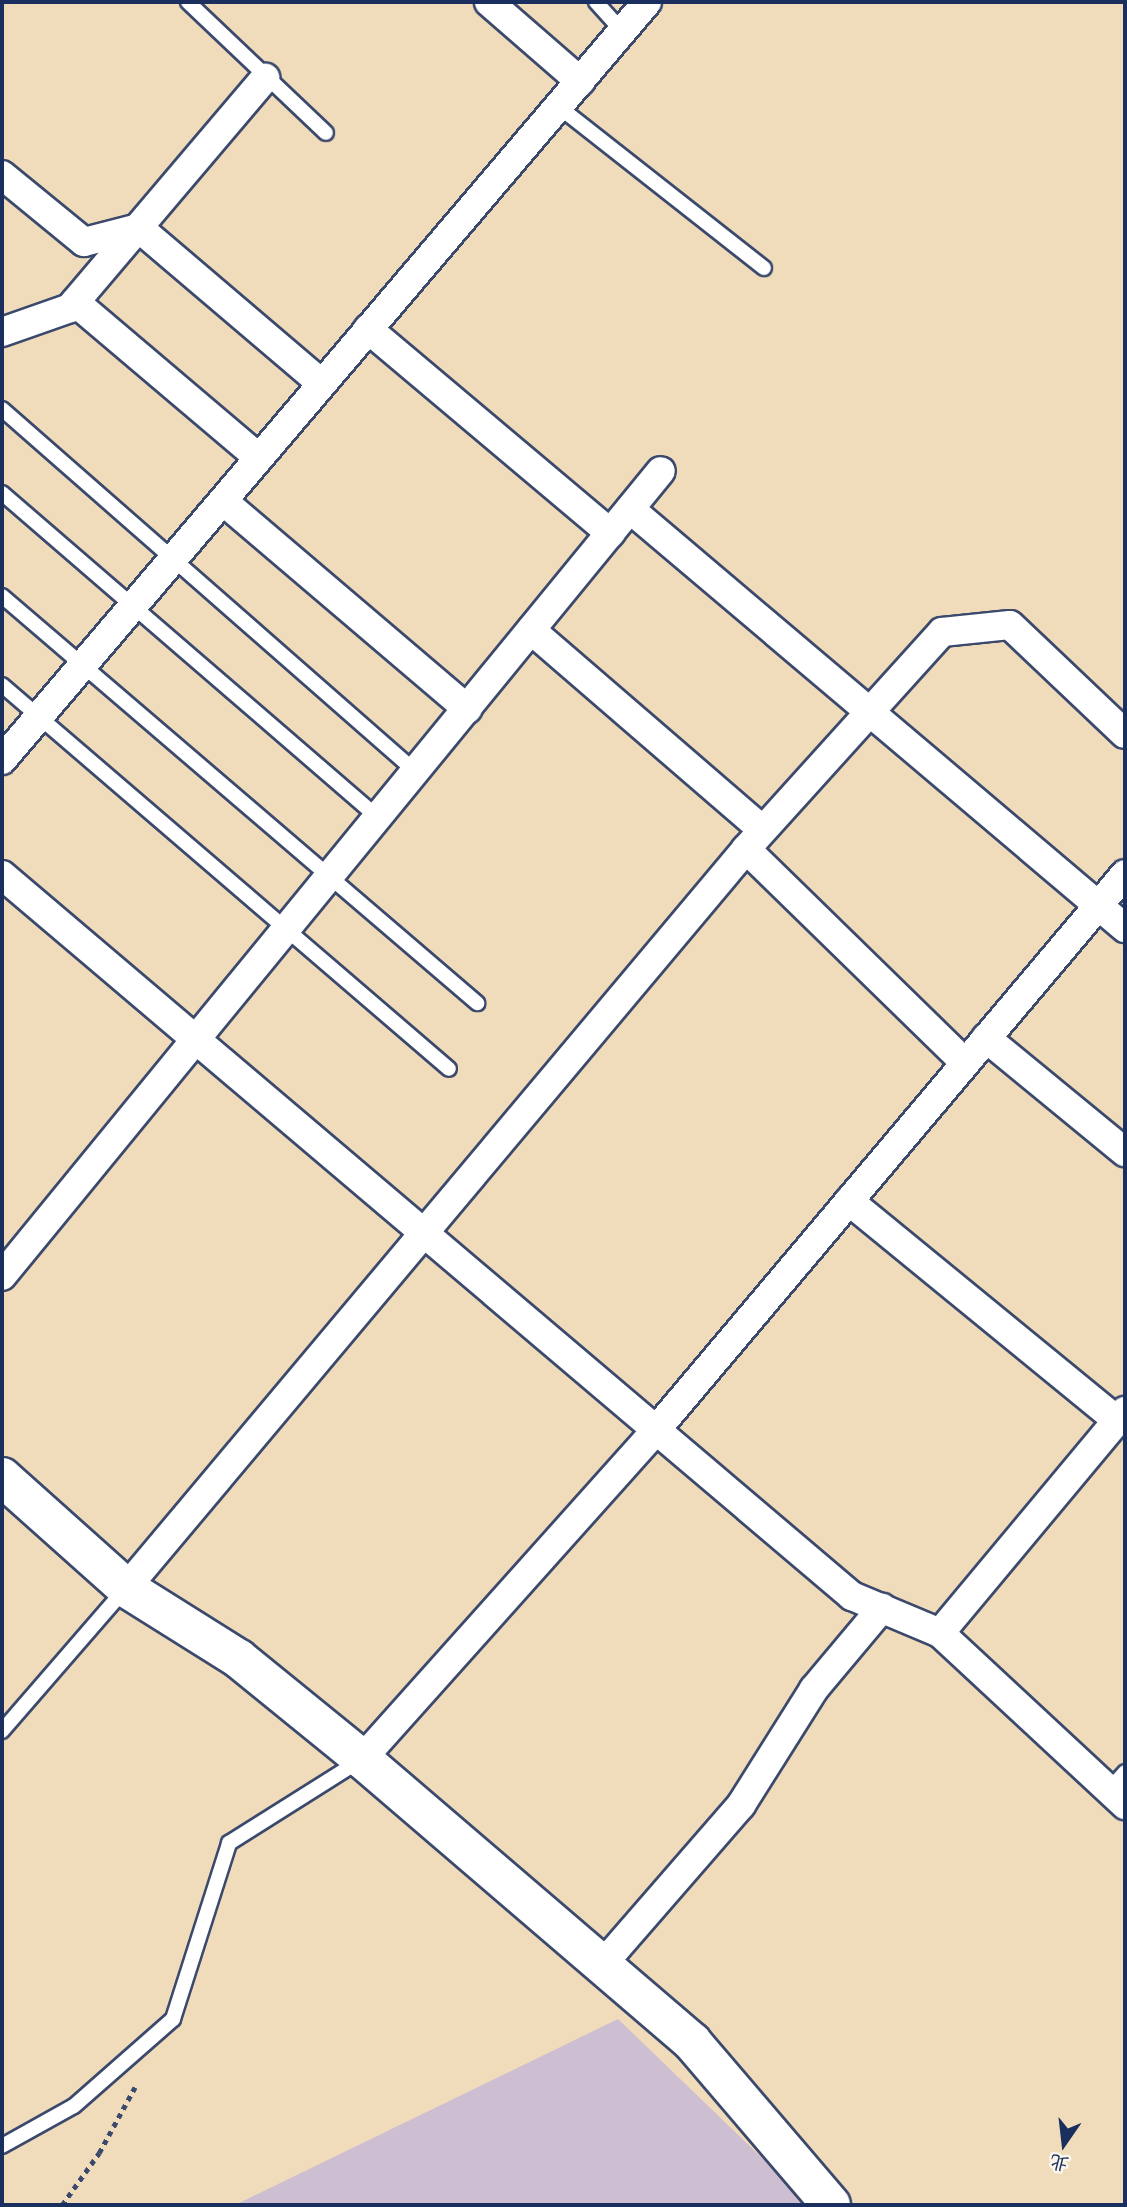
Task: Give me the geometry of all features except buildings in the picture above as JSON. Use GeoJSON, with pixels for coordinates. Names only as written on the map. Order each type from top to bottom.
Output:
{"type":"FeatureCollection","features":[{"type":"Feature","properties":{"kind":"main road"},"geometry":{"type":"LineString","coordinates":[[2,1477],[126,1588],[239,1659],[362,1759],[692,2042],[831,2205]]}},
{"type":"Feature","properties":{"kind":"street"},"geometry":{"type":"LineString","coordinates":[[488,2],[580,80]]}},
{"type":"Feature","properties":{"kind":"street"},"geometry":{"type":"LineString","coordinates":[[2,760],[647,2]]}},
{"type":"Feature","properties":{"kind":"street"},"geometry":{"type":"LineString","coordinates":[[2,332],[70,308],[265,78]]}},
{"type":"Feature","properties":{"kind":"street"},"geometry":{"type":"LineString","coordinates":[[2,175],[84,242],[139,228]]}},
{"type":"Feature","properties":{"kind":"street"},"geometry":{"type":"LineString","coordinates":[[139,228],[322,384]]}},
{"type":"Feature","properties":{"kind":"street"},"geometry":{"type":"LineString","coordinates":[[75,302],[258,458]]}},
{"type":"Feature","properties":{"kind":"street"},"geometry":{"type":"LineString","coordinates":[[368,329],[610,533]]}},
{"type":"Feature","properties":{"kind":"street"},"geometry":{"type":"LineString","coordinates":[[4,1269],[198,1041],[661,471]]}},
{"type":"Feature","properties":{"kind":"street"},"geometry":{"type":"LineString","coordinates":[[223,500],[467,709]]}},
{"type":"Feature","properties":{"kind":"street"},"geometry":{"type":"LineString","coordinates":[[630,509],[868,714],[1125,928]]}},
{"type":"Feature","properties":{"kind":"street"},"geometry":{"type":"LineString","coordinates":[[126,1588],[426,1235],[754,840],[942,632],[1010,625],[1125,734]]}},
{"type":"Feature","properties":{"kind":"street"},"geometry":{"type":"LineString","coordinates":[[531,631],[754,840],[965,1063]]}},
{"type":"Feature","properties":{"kind":"street"},"geometry":{"type":"LineString","coordinates":[[362,1759],[656,1430],[1125,874]]}},
{"type":"Feature","properties":{"kind":"street"},"geometry":{"type":"LineString","coordinates":[[2,875],[852,1596],[940,1633],[1120,1789]]}},
{"type":"Feature","properties":{"kind":"street"},"geometry":{"type":"LineString","coordinates":[[986,1038],[1125,1152]]}},
{"type":"Feature","properties":{"kind":"street"},"geometry":{"type":"LineString","coordinates":[[849,1201],[1121,1415],[940,1633]]}},
{"type":"Feature","properties":{"kind":"street"},"geometry":{"type":"LineString","coordinates":[[602,1965],[741,1805],[814,1689],[882,1608]]}},
{"type":"Feature","properties":{"kind":"lane"},"geometry":{"type":"LineString","coordinates":[[188,2],[265,78],[326,133]]}},
{"type":"Feature","properties":{"kind":"lane"},"geometry":{"type":"LineString","coordinates":[[596,2],[622,32]]}},
{"type":"Feature","properties":{"kind":"lane"},"geometry":{"type":"LineString","coordinates":[[558,106],[764,268]]}},
{"type":"Feature","properties":{"kind":"lane"},"geometry":{"type":"LineString","coordinates":[[2,409],[416,772]]}},
{"type":"Feature","properties":{"kind":"lane"},"geometry":{"type":"LineString","coordinates":[[2,493],[379,818]]}},
{"type":"Feature","properties":{"kind":"lane"},"geometry":{"type":"LineString","coordinates":[[2,596],[477,1003]]}},
{"type":"Feature","properties":{"kind":"lane"},"geometry":{"type":"LineString","coordinates":[[2,685],[449,1069]]}},
{"type":"Feature","properties":{"kind":"lane"},"geometry":{"type":"LineString","coordinates":[[2,1731],[126,1588]]}},
{"type":"Feature","properties":{"kind":"lane"},"geometry":{"type":"LineString","coordinates":[[2,2146],[74,2106],[173,2019],[229,1843],[362,1759]]}},
{"type":"Feature","properties":{"kind":"shaded area"},"geometry":{"type":"Polygon","coordinates":[[[618,2019],[811,2205],[235,2205],[618,2019]]]}}]}
